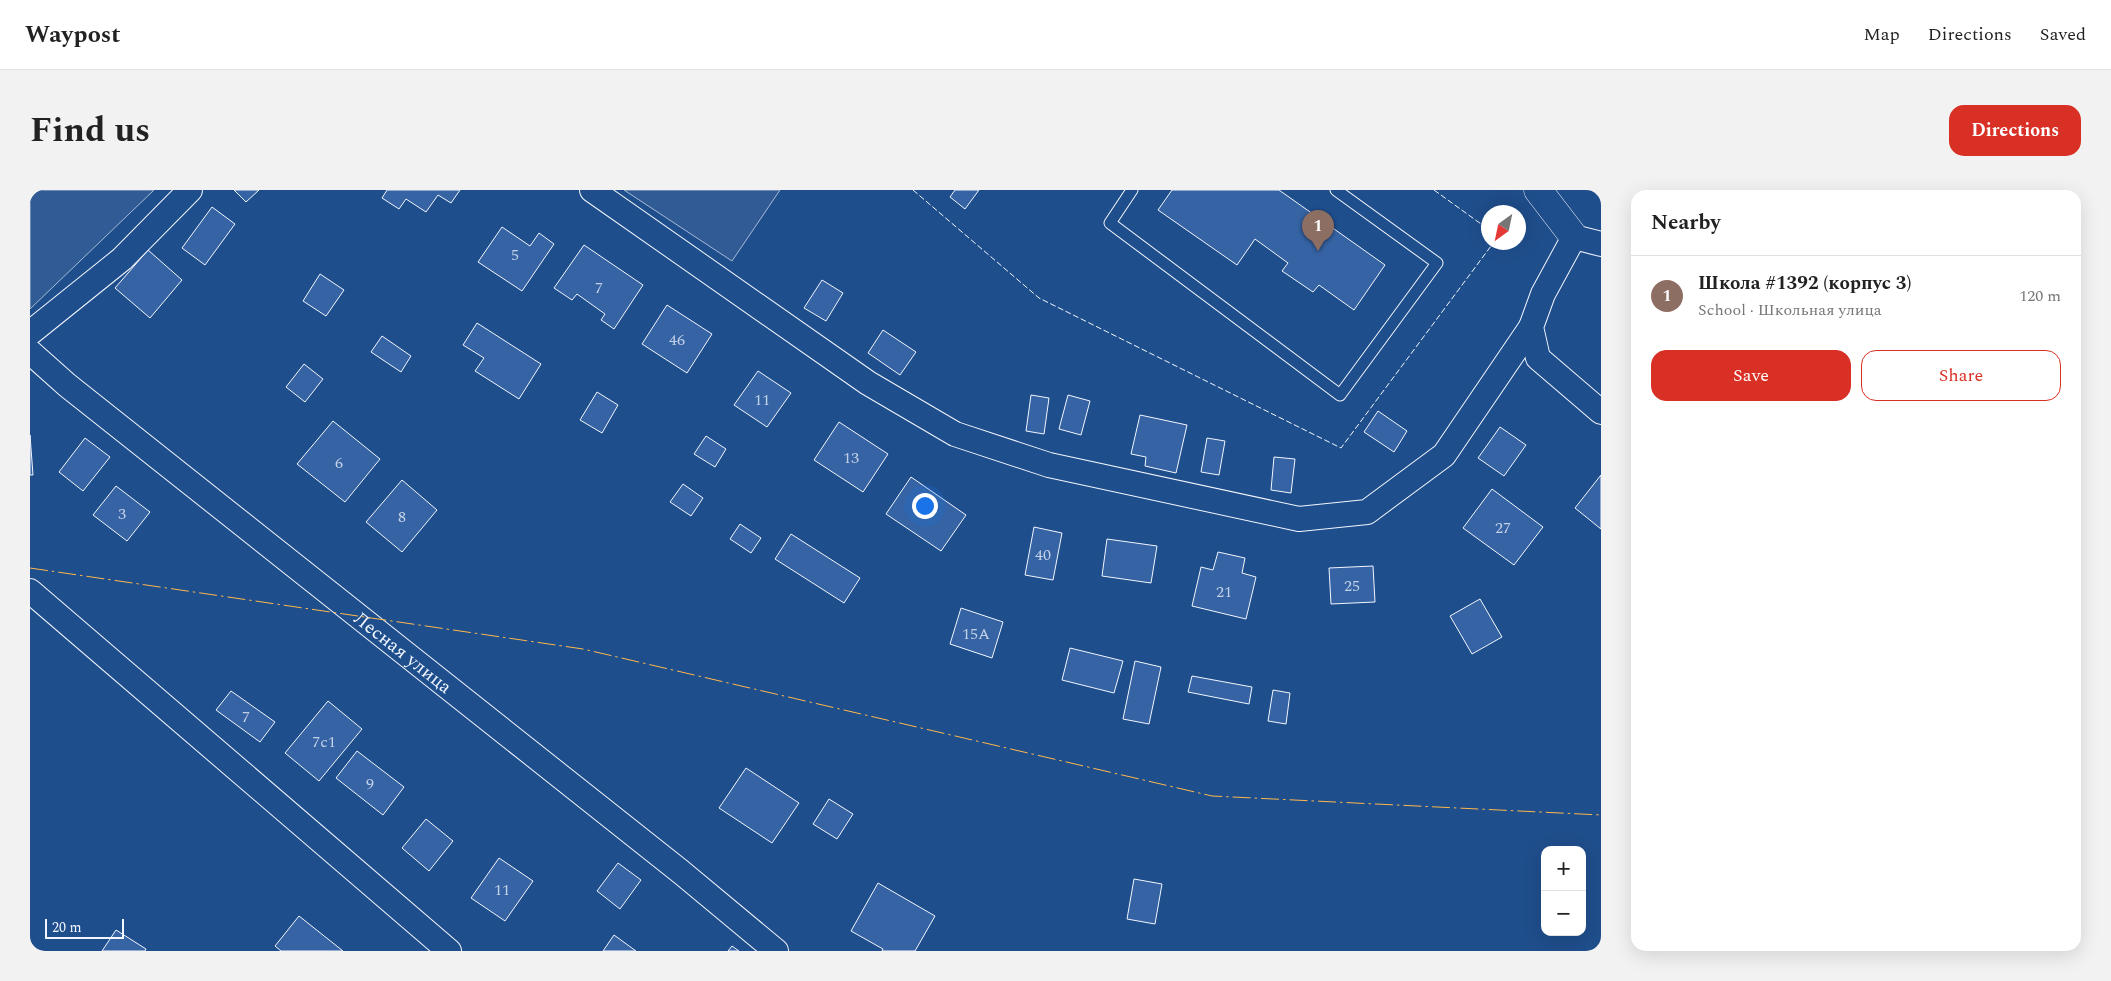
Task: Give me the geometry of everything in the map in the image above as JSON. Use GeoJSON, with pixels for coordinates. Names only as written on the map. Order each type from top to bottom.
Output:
{"type":"FeatureCollection","features":[{"type":"Feature","properties":{"kind":"street"},"geometry":{"type":"LineString","coordinates":[[30,333],[122,259],[190,190]]}},
{"type":"Feature","properties":{"kind":"street"},"geometry":{"type":"LineString","coordinates":[[592,190],[868,383],[955,434],[1049,465],[1299,519],[1367,512],[1444,455],[1531,327],[1543,294],[1574,237]]}},
{"type":"Feature","properties":{"kind":"street"},"geometry":{"type":"LineString","coordinates":[[1538,190],[1574,237],[1601,244]]}},
{"type":"Feature","properties":{"kind":"street"},"geometry":{"type":"LineString","coordinates":[[1531,327],[1538,358],[1601,412]]}},
{"type":"Feature","properties":{"kind":"street","name":"Лесная улица"},"geometry":{"type":"LineString","coordinates":[[30,352],[66,385],[673,866],[776,951]]}},
{"type":"Feature","properties":{"kind":"street"},"geometry":{"type":"LineString","coordinates":[[30,591],[449,951]]}},
{"type":"Feature","properties":{"kind":"lane"},"geometry":{"type":"LineString","coordinates":[[1132,190],[1110,223],[1340,395],[1437,263],[1336,190]]}},
{"type":"Feature","properties":{"kind":"shaded area"},"geometry":{"type":"Polygon","coordinates":[[[30,190],[154,190],[30,309],[30,190]]]}},
{"type":"Feature","properties":{"kind":"shaded area"},"geometry":{"type":"Polygon","coordinates":[[[624,190],[780,190],[732,261],[624,190]]]}},
{"type":"Feature","properties":{"kind":"building"},"geometry":{"type":"Polygon","coordinates":[[[234,190],[259,190],[246,202],[234,190]]]}},
{"type":"Feature","properties":{"kind":"building"},"geometry":{"type":"Polygon","coordinates":[[[387,190],[460,190],[451,203],[438,195],[426,212],[406,199],[399,209],[382,198],[387,190]]]}},
{"type":"Feature","properties":{"kind":"building"},"geometry":{"type":"Polygon","coordinates":[[[955,190],[979,190],[965,209],[950,197],[955,190]]]}},
{"type":"Feature","properties":{"kind":"building"},"geometry":{"type":"Polygon","coordinates":[[[1172,190],[1279,190],[1385,265],[1354,310],[1319,285],[1313,292],[1282,271],[1288,263],[1255,239],[1237,265],[1158,210],[1172,190]]]}},
{"type":"Feature","properties":{"kind":"building"},"geometry":{"type":"Polygon","coordinates":[[[212,207],[235,224],[205,265],[182,248],[212,207]]]}},
{"type":"Feature","properties":{"kind":"building"},"geometry":{"type":"Polygon","coordinates":[[[502,227],[530,246],[539,233],[554,244],[522,291],[478,262],[502,227]]]}},
{"type":"Feature","properties":{"kind":"building"},"geometry":{"type":"Polygon","coordinates":[[[584,245],[643,285],[614,329],[601,320],[605,314],[577,294],[572,300],[554,288],[584,245]]]}},
{"type":"Feature","properties":{"kind":"building"},"geometry":{"type":"Polygon","coordinates":[[[148,250],[182,280],[150,318],[115,288],[148,250]]]}},
{"type":"Feature","properties":{"kind":"building"},"geometry":{"type":"Polygon","coordinates":[[[320,274],[344,290],[326,316],[303,301],[320,274]]]}},
{"type":"Feature","properties":{"kind":"building"},"geometry":{"type":"Polygon","coordinates":[[[822,280],[843,293],[826,321],[804,308],[822,280]]]}},
{"type":"Feature","properties":{"kind":"building"},"geometry":{"type":"Polygon","coordinates":[[[667,305],[712,334],[687,373],[642,344],[667,305]]]}},
{"type":"Feature","properties":{"kind":"building"},"geometry":{"type":"Polygon","coordinates":[[[477,323],[541,364],[519,399],[475,371],[484,358],[463,345],[477,323]]]}},
{"type":"Feature","properties":{"kind":"building"},"geometry":{"type":"Polygon","coordinates":[[[883,330],[916,352],[900,375],[868,353],[883,330]]]}},
{"type":"Feature","properties":{"kind":"building"},"geometry":{"type":"Polygon","coordinates":[[[382,336],[411,356],[401,372],[371,352],[382,336]]]}},
{"type":"Feature","properties":{"kind":"building"},"geometry":{"type":"Polygon","coordinates":[[[304,364],[323,379],[305,402],[286,387],[304,364]]]}},
{"type":"Feature","properties":{"kind":"building"},"geometry":{"type":"Polygon","coordinates":[[[758,371],[791,393],[767,427],[734,405],[758,371]]]}},
{"type":"Feature","properties":{"kind":"building"},"geometry":{"type":"Polygon","coordinates":[[[597,392],[618,405],[602,433],[580,420],[597,392]]]}},
{"type":"Feature","properties":{"kind":"building"},"geometry":{"type":"Polygon","coordinates":[[[1031,395],[1049,398],[1044,434],[1026,431],[1031,395]]]}},
{"type":"Feature","properties":{"kind":"building"},"geometry":{"type":"Polygon","coordinates":[[[1068,395],[1090,401],[1081,435],[1059,429],[1068,395]]]}},
{"type":"Feature","properties":{"kind":"building"},"geometry":{"type":"Polygon","coordinates":[[[1378,411],[1407,431],[1394,452],[1364,432],[1378,411]]]}},
{"type":"Feature","properties":{"kind":"building"},"geometry":{"type":"Polygon","coordinates":[[[1140,415],[1187,425],[1176,473],[1145,466],[1146,457],[1131,454],[1140,415]]]}},
{"type":"Feature","properties":{"kind":"building"},"geometry":{"type":"Polygon","coordinates":[[[333,421],[380,459],[345,502],[297,464],[333,421]]]}},
{"type":"Feature","properties":{"kind":"building"},"geometry":{"type":"Polygon","coordinates":[[[839,422],[888,454],[863,492],[814,460],[839,422]]]}},
{"type":"Feature","properties":{"kind":"building"},"geometry":{"type":"Polygon","coordinates":[[[1500,427],[1526,445],[1504,476],[1478,458],[1500,427]]]}},
{"type":"Feature","properties":{"kind":"building"},"geometry":{"type":"Polygon","coordinates":[[[30,435],[33,475],[30,475],[30,435]]]}},
{"type":"Feature","properties":{"kind":"building"},"geometry":{"type":"Polygon","coordinates":[[[706,436],[726,449],[715,467],[694,454],[706,436]]]}},
{"type":"Feature","properties":{"kind":"building"},"geometry":{"type":"Polygon","coordinates":[[[85,438],[110,457],[83,491],[59,472],[85,438]]]}},
{"type":"Feature","properties":{"kind":"building"},"geometry":{"type":"Polygon","coordinates":[[[1207,438],[1225,441],[1219,475],[1201,472],[1207,438]]]}},
{"type":"Feature","properties":{"kind":"building"},"geometry":{"type":"Polygon","coordinates":[[[1274,457],[1295,459],[1291,493],[1271,490],[1274,457]]]}},
{"type":"Feature","properties":{"kind":"building"},"geometry":{"type":"Polygon","coordinates":[[[1601,475],[1601,529],[1575,508],[1601,475]]]}},
{"type":"Feature","properties":{"kind":"building"},"geometry":{"type":"Polygon","coordinates":[[[911,477],[966,515],[941,551],[886,514],[911,477]]]}},
{"type":"Feature","properties":{"kind":"building"},"geometry":{"type":"Polygon","coordinates":[[[402,480],[437,510],[402,552],[366,522],[402,480]]]}},
{"type":"Feature","properties":{"kind":"building"},"geometry":{"type":"Polygon","coordinates":[[[683,484],[703,498],[691,516],[670,502],[683,484]]]}},
{"type":"Feature","properties":{"kind":"building"},"geometry":{"type":"Polygon","coordinates":[[[116,486],[150,512],[127,541],[93,515],[116,486]]]}},
{"type":"Feature","properties":{"kind":"building"},"geometry":{"type":"Polygon","coordinates":[[[1492,489],[1543,527],[1514,565],[1463,528],[1492,489]]]}},
{"type":"Feature","properties":{"kind":"building"},"geometry":{"type":"Polygon","coordinates":[[[740,524],[761,538],[751,553],[730,539],[740,524]]]}},
{"type":"Feature","properties":{"kind":"building"},"geometry":{"type":"Polygon","coordinates":[[[1034,527],[1062,533],[1053,580],[1025,575],[1034,527]]]}},
{"type":"Feature","properties":{"kind":"building"},"geometry":{"type":"Polygon","coordinates":[[[791,534],[860,578],[844,603],[775,559],[791,534]]]}},
{"type":"Feature","properties":{"kind":"building"},"geometry":{"type":"Polygon","coordinates":[[[1107,539],[1157,546],[1151,583],[1102,576],[1107,539]]]}},
{"type":"Feature","properties":{"kind":"building"},"geometry":{"type":"Polygon","coordinates":[[[1218,552],[1245,558],[1242,573],[1256,577],[1246,619],[1192,606],[1201,567],[1213,570],[1218,552]]]}},
{"type":"Feature","properties":{"kind":"building"},"geometry":{"type":"Polygon","coordinates":[[[1373,566],[1375,602],[1331,604],[1329,568],[1373,566]]]}},
{"type":"Feature","properties":{"kind":"building"},"geometry":{"type":"Polygon","coordinates":[[[1480,599],[1502,637],[1472,654],[1450,616],[1480,599]]]}},
{"type":"Feature","properties":{"kind":"building"},"geometry":{"type":"Polygon","coordinates":[[[961,608],[1003,622],[992,658],[950,644],[961,608]]]}},
{"type":"Feature","properties":{"kind":"building"},"geometry":{"type":"Polygon","coordinates":[[[1070,648],[1123,661],[1114,693],[1062,680],[1070,648]]]}},
{"type":"Feature","properties":{"kind":"building"},"geometry":{"type":"Polygon","coordinates":[[[1135,661],[1161,667],[1149,724],[1123,719],[1135,661]]]}},
{"type":"Feature","properties":{"kind":"building"},"geometry":{"type":"Polygon","coordinates":[[[1192,676],[1252,687],[1249,704],[1188,692],[1192,676]]]}},
{"type":"Feature","properties":{"kind":"building"},"geometry":{"type":"Polygon","coordinates":[[[1273,690],[1290,693],[1286,724],[1268,721],[1273,690]]]}},
{"type":"Feature","properties":{"kind":"building"},"geometry":{"type":"Polygon","coordinates":[[[231,691],[275,722],[260,742],[216,710],[231,691]]]}},
{"type":"Feature","properties":{"kind":"building"},"geometry":{"type":"Polygon","coordinates":[[[328,701],[362,729],[319,781],[285,753],[328,701]]]}},
{"type":"Feature","properties":{"kind":"building"},"geometry":{"type":"Polygon","coordinates":[[[357,751],[404,787],[383,815],[336,778],[357,751]]]}},
{"type":"Feature","properties":{"kind":"building"},"geometry":{"type":"Polygon","coordinates":[[[746,768],[799,803],[772,843],[719,808],[746,768]]]}},
{"type":"Feature","properties":{"kind":"building"},"geometry":{"type":"Polygon","coordinates":[[[829,799],[853,814],[837,839],[813,824],[829,799]]]}},
{"type":"Feature","properties":{"kind":"building"},"geometry":{"type":"Polygon","coordinates":[[[426,819],[453,841],[429,871],[402,848],[426,819]]]}},
{"type":"Feature","properties":{"kind":"building"},"geometry":{"type":"Polygon","coordinates":[[[499,858],[533,881],[505,921],[471,898],[499,858]]]}},
{"type":"Feature","properties":{"kind":"building"},"geometry":{"type":"Polygon","coordinates":[[[618,863],[641,880],[620,909],[597,891],[618,863]]]}},
{"type":"Feature","properties":{"kind":"building"},"geometry":{"type":"Polygon","coordinates":[[[1134,879],[1162,884],[1155,924],[1127,919],[1134,879]]]}},
{"type":"Feature","properties":{"kind":"building"},"geometry":{"type":"Polygon","coordinates":[[[878,883],[935,916],[915,951],[882,951],[883,949],[851,931],[878,883]]]}},
{"type":"Feature","properties":{"kind":"building"},"geometry":{"type":"Polygon","coordinates":[[[299,916],[343,951],[281,951],[275,946],[299,916]]]}},
{"type":"Feature","properties":{"kind":"building"},"geometry":{"type":"Polygon","coordinates":[[[116,930],[146,949],[145,951],[102,951],[116,930]]]}},
{"type":"Feature","properties":{"kind":"building"},"geometry":{"type":"Polygon","coordinates":[[[614,935],[636,951],[603,951],[614,935]]]}},
{"type":"Feature","properties":{"kind":"building"},"geometry":{"type":"Polygon","coordinates":[[[732,946],[739,951],[728,951],[732,946]]]}},
{"type":"Feature","properties":{"kind":"fence"},"geometry":{"type":"LineString","coordinates":[[913,190],[1039,298],[1341,448],[1488,250]]}},
{"type":"Feature","properties":{"kind":"fence"},"geometry":{"type":"LineString","coordinates":[[1434,190],[1481,224]]}},
{"type":"Feature","properties":{"kind":"power"},"geometry":{"type":"LineString","coordinates":[[30,568],[583,649],[1212,796],[1601,815]]}},
{"type":"Feature","properties":{"kind":"place","name":"Школа #1392 (корпус 3)"},"geometry":{"type":"Point","coordinates":[1318,251]}}]}
